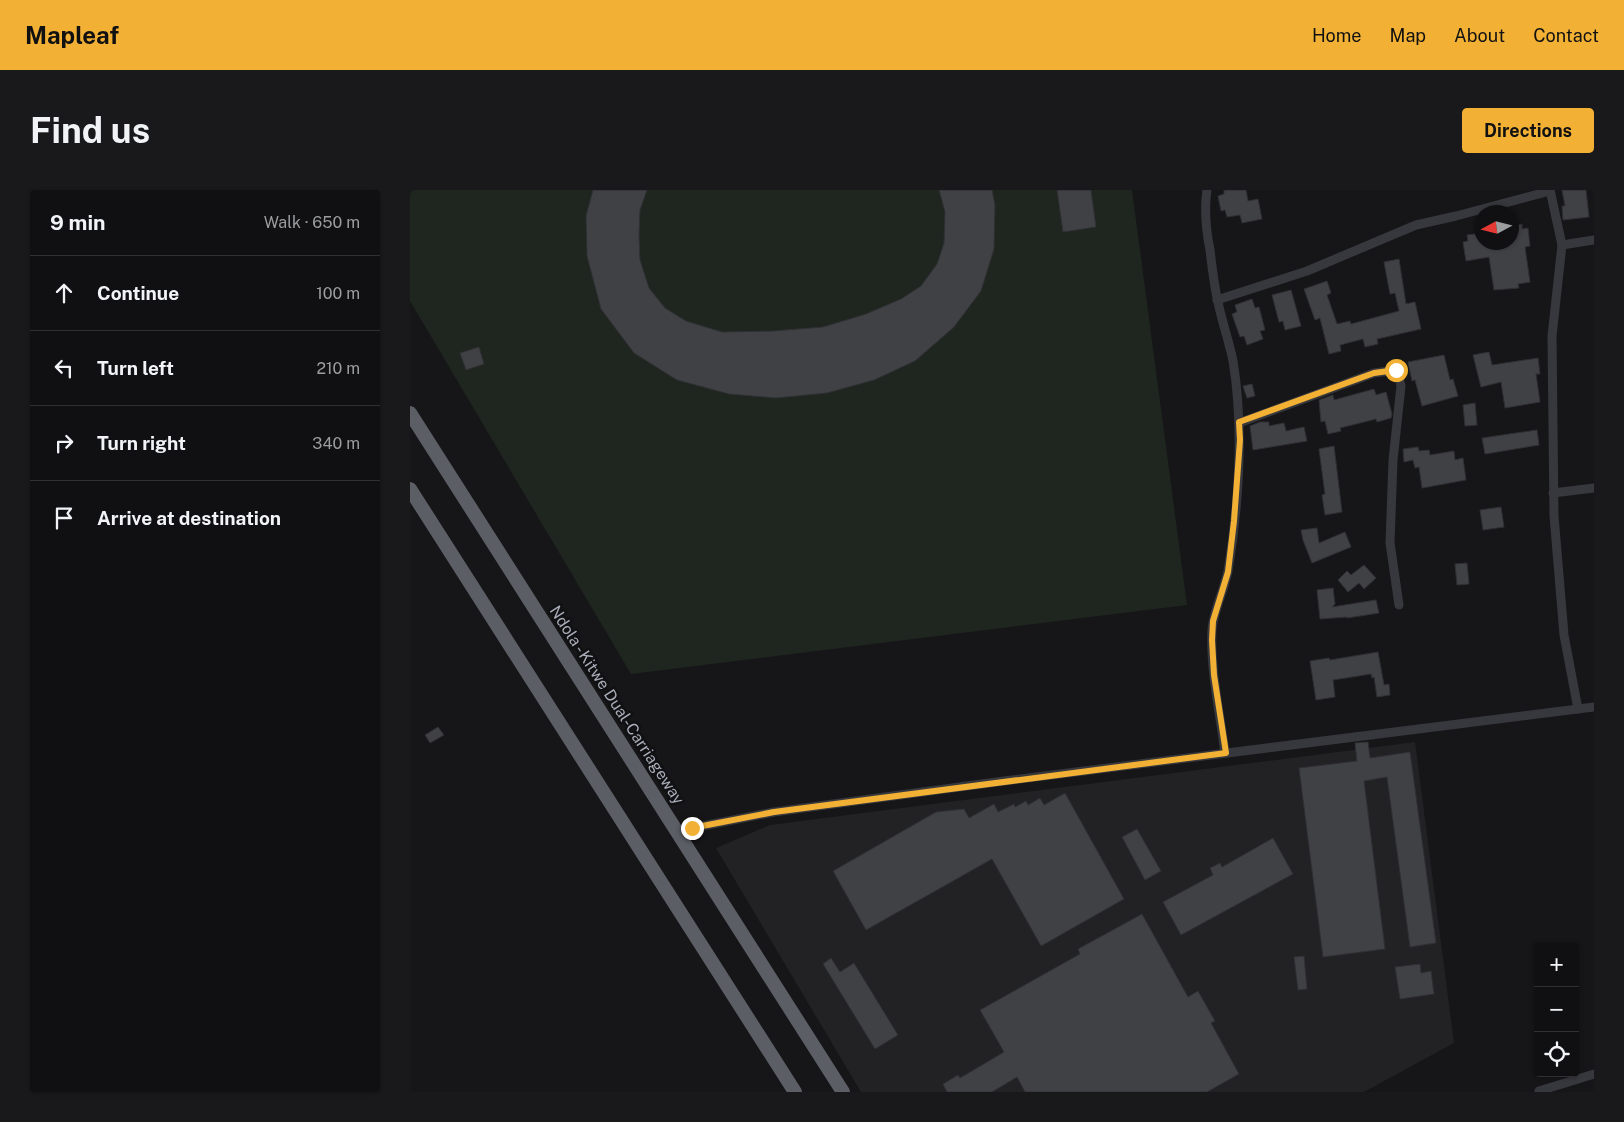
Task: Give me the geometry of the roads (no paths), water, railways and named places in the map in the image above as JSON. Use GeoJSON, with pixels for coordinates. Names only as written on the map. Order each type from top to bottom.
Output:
{"type":"FeatureCollection","features":[{"type":"Feature","properties":{"kind":"highway","name":"Ndola - Kitwe Dual-Carriageway"},"geometry":{"type":"LineString","coordinates":[[410,413],[843,1092]]}},
{"type":"Feature","properties":{"kind":"highway"},"geometry":{"type":"LineString","coordinates":[[410,489],[795,1092]]}},
{"type":"Feature","properties":{"kind":"street"},"geometry":{"type":"LineString","coordinates":[[1208,190],[1206,225],[1217,300],[1232,359],[1240,440],[1228,572],[1213,621],[1212,640],[1214,675],[1226,753]]}},
{"type":"Feature","properties":{"kind":"street"},"geometry":{"type":"LineString","coordinates":[[1217,300],[1307,271],[1416,225],[1550,190],[1562,245],[1552,336],[1553,493],[1564,635],[1578,709]]}},
{"type":"Feature","properties":{"kind":"street"},"geometry":{"type":"LineString","coordinates":[[1562,245],[1594,240]]}},
{"type":"Feature","properties":{"kind":"street"},"geometry":{"type":"LineString","coordinates":[[1239,422],[1374,373],[1396,370],[1401,386],[1393,460],[1390,543],[1399,605]]}},
{"type":"Feature","properties":{"kind":"street"},"geometry":{"type":"LineString","coordinates":[[1553,493],[1594,488]]}},
{"type":"Feature","properties":{"kind":"street"},"geometry":{"type":"LineString","coordinates":[[677,831],[784,810],[1594,707]]}},
{"type":"Feature","properties":{"kind":"street"},"geometry":{"type":"LineString","coordinates":[[1539,1091],[1594,1074]]}}]}
